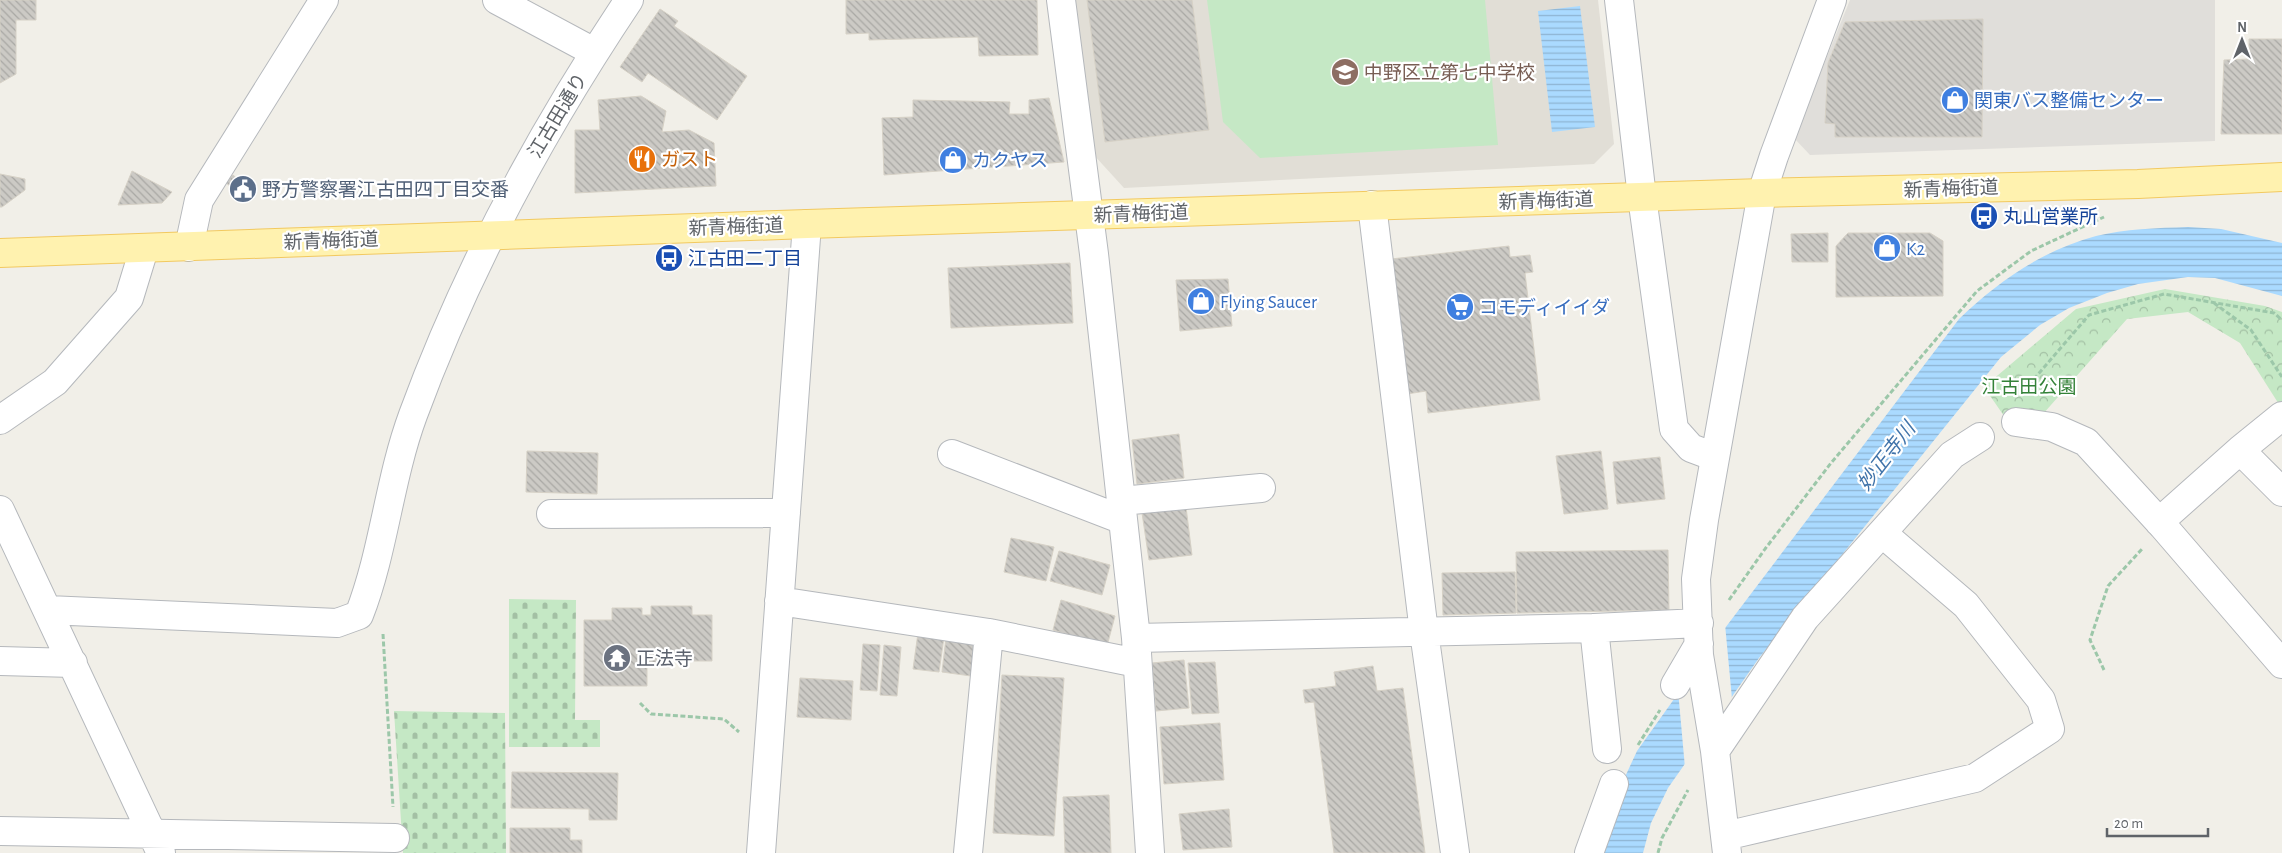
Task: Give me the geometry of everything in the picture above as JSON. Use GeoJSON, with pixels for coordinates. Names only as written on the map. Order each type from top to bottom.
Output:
{"type":"FeatureCollection","features":[{"type":"Feature","properties":{"kind":"main road","name":"新青梅街道"},"geometry":{"type":"LineString","coordinates":[[0,253],[144,249],[492,234],[1762,193],[2138,184],[2282,177]]}},
{"type":"Feature","properties":{"kind":"street"},"geometry":{"type":"LineString","coordinates":[[189,247],[199,200],[324,0]]}},
{"type":"Feature","properties":{"kind":"street"},"geometry":{"type":"LineString","coordinates":[[497,0],[594,52]]}},
{"type":"Feature","properties":{"kind":"street","name":"江古田通り"},"geometry":{"type":"LineString","coordinates":[[359,615],[368,591],[395,476],[412,416],[453,318],[492,234],[548,128],[628,0]]}},
{"type":"Feature","properties":{"kind":"street"},"geometry":{"type":"LineString","coordinates":[[1061,0],[1088,215],[1137,651],[1150,853]]}},
{"type":"Feature","properties":{"kind":"street"},"geometry":{"type":"LineString","coordinates":[[1619,0],[1642,197],[1674,429],[1691,448],[1715,457]]}},
{"type":"Feature","properties":{"kind":"street"},"geometry":{"type":"LineString","coordinates":[[1832,0],[1762,193],[1715,457],[1696,578],[1699,641],[1726,844],[1975,778],[2050,729],[2041,700],[1966,605],[1882,533]]}},
{"type":"Feature","properties":{"kind":"street"},"geometry":{"type":"LineString","coordinates":[[1372,206],[1424,632],[1455,853]]}},
{"type":"Feature","properties":{"kind":"street"},"geometry":{"type":"LineString","coordinates":[[761,853],[807,224]]}},
{"type":"Feature","properties":{"kind":"street"},"geometry":{"type":"LineString","coordinates":[[0,420],[55,382],[129,298],[144,249]]}},
{"type":"Feature","properties":{"kind":"street"},"geometry":{"type":"LineString","coordinates":[[2161,524],[2240,450],[2282,416]]}},
{"type":"Feature","properties":{"kind":"street"},"geometry":{"type":"LineString","coordinates":[[2016,422],[2052,427],[2086,442],[2161,524],[2282,664]]}},
{"type":"Feature","properties":{"kind":"street"},"geometry":{"type":"LineString","coordinates":[[1713,739],[1805,618],[1952,455],[1980,437]]}},
{"type":"Feature","properties":{"kind":"street"},"geometry":{"type":"LineString","coordinates":[[2240,450],[2282,492]]}},
{"type":"Feature","properties":{"kind":"street"},"geometry":{"type":"LineString","coordinates":[[952,454],[1122,511],[1261,488]]}},
{"type":"Feature","properties":{"kind":"street"},"geometry":{"type":"LineString","coordinates":[[0,510],[156,843]]}},
{"type":"Feature","properties":{"kind":"street"},"geometry":{"type":"LineString","coordinates":[[551,514],[786,513]]}},
{"type":"Feature","properties":{"kind":"street"},"geometry":{"type":"LineString","coordinates":[[779,601],[990,633],[1137,651],[1424,632],[1594,628],[1699,641]]}},
{"type":"Feature","properties":{"kind":"street"},"geometry":{"type":"LineString","coordinates":[[48,610],[337,623],[359,615]]}},
{"type":"Feature","properties":{"kind":"street"},"geometry":{"type":"LineString","coordinates":[[1594,628],[1607,749]]}},
{"type":"Feature","properties":{"kind":"street"},"geometry":{"type":"LineString","coordinates":[[968,853],[990,633]]}},
{"type":"Feature","properties":{"kind":"street"},"geometry":{"type":"LineString","coordinates":[[1675,685],[1699,641]]}},
{"type":"Feature","properties":{"kind":"street"},"geometry":{"type":"LineString","coordinates":[[0,661],[73,663]]}},
{"type":"Feature","properties":{"kind":"street"},"geometry":{"type":"LineString","coordinates":[[1589,853],[1614,784]]}},
{"type":"Feature","properties":{"kind":"street"},"geometry":{"type":"LineString","coordinates":[[0,831],[51,843],[156,843],[395,838]]}},
{"type":"Feature","properties":{"kind":"path"},"geometry":{"type":"LineString","coordinates":[[1726,604],[1764,549],[1831,464],[1977,291],[2031,251],[2106,217],[2138,184]]}},
{"type":"Feature","properties":{"kind":"path"},"geometry":{"type":"LineString","coordinates":[[2016,422],[2034,379],[2089,316],[2164,294],[2274,313],[2282,320]]}},
{"type":"Feature","properties":{"kind":"path"},"geometry":{"type":"LineString","coordinates":[[2214,303],[2251,330],[2282,377]]}},
{"type":"Feature","properties":{"kind":"path"},"geometry":{"type":"LineString","coordinates":[[2104,670],[2090,640],[2108,586],[2161,524]]}},
{"type":"Feature","properties":{"kind":"path"},"geometry":{"type":"LineString","coordinates":[[359,615],[383,633],[395,838]]}},
{"type":"Feature","properties":{"kind":"path"},"geometry":{"type":"LineString","coordinates":[[1614,784],[1675,685]]}},
{"type":"Feature","properties":{"kind":"path"},"geometry":{"type":"LineString","coordinates":[[640,703],[651,714],[724,719],[750,742],[769,743]]}},
{"type":"Feature","properties":{"kind":"path"},"geometry":{"type":"LineString","coordinates":[[1658,853],[1662,838],[1713,739]]}},
{"type":"Feature","properties":{"kind":"shaded area","name":"中野区立第七中学校"},"geometry":{"type":"Polygon","coordinates":[[[1074,0],[1598,0],[1614,144],[1594,164],[1124,188],[1093,154],[1074,0]]]}},
{"type":"Feature","properties":{"kind":"shaded area"},"geometry":{"type":"Polygon","coordinates":[[[1850,0],[2215,0],[2215,141],[1810,155],[1794,138],[1850,0]]]}},
{"type":"Feature","properties":{"kind":"green space"},"geometry":{"type":"Polygon","coordinates":[[[1207,0],[1485,0],[1498,145],[1260,158],[1223,122],[1207,0]]]}},
{"type":"Feature","properties":{"kind":"green space","name":"江古田公園"},"geometry":{"type":"Polygon","coordinates":[[[2165,289],[2265,306],[2282,312],[2282,409],[2240,343],[2188,312],[2127,319],[2043,414],[2004,416],[1984,387],[2076,309],[2165,289]]]}},
{"type":"Feature","properties":{"kind":"green space"},"geometry":{"type":"Polygon","coordinates":[[[509,599],[576,600],[575,720],[600,720],[600,747],[509,747],[509,599]]]}},
{"type":"Feature","properties":{"kind":"green space"},"geometry":{"type":"Polygon","coordinates":[[[394,711],[505,713],[506,853],[403,853],[394,711]]]}},
{"type":"Feature","properties":{"kind":"water"},"geometry":{"type":"Polygon","coordinates":[[[1580,6],[1595,127],[1552,132],[1538,11],[1580,6]]]}},
{"type":"Feature","properties":{"kind":"water","name":"妙正寺川"},"geometry":{"type":"Polygon","coordinates":[[[2188,227],[2221,229],[2282,243],[2282,296],[2215,278],[2188,277],[2138,284],[2107,293],[2069,308],[2040,325],[2001,357],[1759,658],[1668,788],[1651,823],[1643,853],[1596,853],[1618,792],[1637,751],[1719,636],[1959,319],[2005,280],[2039,259],[2076,242],[2118,232],[2188,227]]]}},
{"type":"Feature","properties":{"kind":"pier"},"geometry":{"type":"Polygon","coordinates":[[[1725,624],[1732,699],[1685,768],[1678,690],[1725,624]]]}},
{"type":"Feature","properties":{"kind":"building"},"geometry":{"type":"Polygon","coordinates":[[[0,0],[36,0],[36,20],[16,20],[16,74],[0,83],[0,0]]]}},
{"type":"Feature","properties":{"kind":"building"},"geometry":{"type":"Polygon","coordinates":[[[846,0],[1037,0],[1038,55],[979,56],[978,37],[869,40],[869,33],[846,34],[846,0]]]}},
{"type":"Feature","properties":{"kind":"building"},"geometry":{"type":"Polygon","coordinates":[[[1087,0],[1192,0],[1209,130],[1105,142],[1087,0]]]}},
{"type":"Feature","properties":{"kind":"building"},"geometry":{"type":"Polygon","coordinates":[[[660,9],[678,21],[674,26],[747,76],[717,120],[648,73],[642,82],[620,67],[660,9]]]}},
{"type":"Feature","properties":{"kind":"building"},"geometry":{"type":"Polygon","coordinates":[[[1983,19],[1982,137],[1835,137],[1835,124],[1825,123],[1828,63],[1845,22],[1983,19]]]}},
{"type":"Feature","properties":{"kind":"building"},"geometry":{"type":"Polygon","coordinates":[[[2249,39],[2282,39],[2282,134],[2221,134],[2224,60],[2249,59],[2249,39]]]}},
{"type":"Feature","properties":{"kind":"building"},"geometry":{"type":"Polygon","coordinates":[[[641,96],[666,111],[662,132],[689,130],[714,143],[716,186],[575,193],[575,130],[600,130],[598,100],[641,96]]]}},
{"type":"Feature","properties":{"kind":"building"},"geometry":{"type":"Polygon","coordinates":[[[1049,98],[1064,162],[884,175],[882,118],[913,117],[913,100],[1010,102],[1009,114],[1029,114],[1029,100],[1049,98]]]}},
{"type":"Feature","properties":{"kind":"building"},"geometry":{"type":"Polygon","coordinates":[[[132,171],[172,192],[162,203],[118,205],[132,171]]]}},
{"type":"Feature","properties":{"kind":"building"},"geometry":{"type":"Polygon","coordinates":[[[0,174],[25,179],[25,190],[2,207],[0,207],[0,174]]]}},
{"type":"Feature","properties":{"kind":"building"},"geometry":{"type":"Polygon","coordinates":[[[233,175],[254,193],[249,200],[226,183],[233,175]]]}},
{"type":"Feature","properties":{"kind":"building"},"geometry":{"type":"Polygon","coordinates":[[[1828,233],[1828,262],[1792,262],[1791,234],[1828,233]]]}},
{"type":"Feature","properties":{"kind":"building"},"geometry":{"type":"Polygon","coordinates":[[[1848,233],[1930,233],[1943,241],[1943,296],[1836,297],[1836,246],[1848,233]]]}},
{"type":"Feature","properties":{"kind":"building"},"geometry":{"type":"Polygon","coordinates":[[[1509,246],[1510,257],[1530,255],[1533,272],[1525,273],[1540,400],[1428,413],[1426,391],[1407,394],[1391,259],[1509,246]]]}},
{"type":"Feature","properties":{"kind":"building"},"geometry":{"type":"Polygon","coordinates":[[[1070,263],[1073,323],[951,328],[948,268],[1070,263]]]}},
{"type":"Feature","properties":{"kind":"building"},"geometry":{"type":"Polygon","coordinates":[[[1228,279],[1232,326],[1180,331],[1176,280],[1228,279]]]}},
{"type":"Feature","properties":{"kind":"building"},"geometry":{"type":"Polygon","coordinates":[[[1179,434],[1184,478],[1137,484],[1132,440],[1179,434]]]}},
{"type":"Feature","properties":{"kind":"building"},"geometry":{"type":"Polygon","coordinates":[[[527,451],[598,453],[597,494],[526,492],[527,451]]]}},
{"type":"Feature","properties":{"kind":"building"},"geometry":{"type":"Polygon","coordinates":[[[1601,451],[1608,509],[1564,514],[1556,456],[1601,451]]]}},
{"type":"Feature","properties":{"kind":"building"},"geometry":{"type":"Polygon","coordinates":[[[1660,457],[1665,499],[1617,504],[1613,462],[1660,457]]]}},
{"type":"Feature","properties":{"kind":"building"},"geometry":{"type":"Polygon","coordinates":[[[1186,507],[1192,555],[1149,560],[1142,513],[1186,507]]]}},
{"type":"Feature","properties":{"kind":"building"},"geometry":{"type":"Polygon","coordinates":[[[1011,538],[1054,547],[1046,581],[1004,572],[1011,538]]]}},
{"type":"Feature","properties":{"kind":"building"},"geometry":{"type":"Polygon","coordinates":[[[1668,550],[1669,610],[1517,613],[1516,552],[1668,550]]]}},
{"type":"Feature","properties":{"kind":"building"},"geometry":{"type":"Polygon","coordinates":[[[1059,551],[1110,565],[1102,595],[1050,581],[1059,551]]]}},
{"type":"Feature","properties":{"kind":"building"},"geometry":{"type":"Polygon","coordinates":[[[1515,572],[1516,613],[1443,615],[1442,573],[1515,572]]]}},
{"type":"Feature","properties":{"kind":"building"},"geometry":{"type":"Polygon","coordinates":[[[1061,600],[1115,616],[1107,646],[1053,630],[1061,600]]]}},
{"type":"Feature","properties":{"kind":"building"},"geometry":{"type":"Polygon","coordinates":[[[651,606],[692,606],[692,615],[712,615],[712,661],[669,661],[669,667],[647,667],[647,686],[584,686],[584,620],[612,620],[612,608],[642,608],[642,615],[651,615],[651,606]]]}},
{"type":"Feature","properties":{"kind":"building"},"geometry":{"type":"Polygon","coordinates":[[[918,633],[944,637],[939,672],[913,669],[918,633]]]}},
{"type":"Feature","properties":{"kind":"building"},"geometry":{"type":"Polygon","coordinates":[[[946,638],[975,641],[971,676],[942,672],[946,638]]]}},
{"type":"Feature","properties":{"kind":"building"},"geometry":{"type":"Polygon","coordinates":[[[863,644],[880,645],[877,691],[860,690],[863,644]]]}},
{"type":"Feature","properties":{"kind":"building"},"geometry":{"type":"Polygon","coordinates":[[[884,645],[901,647],[897,696],[880,695],[884,645]]]}},
{"type":"Feature","properties":{"kind":"building"},"geometry":{"type":"Polygon","coordinates":[[[1184,660],[1189,708],[1156,711],[1152,663],[1184,660]]]}},
{"type":"Feature","properties":{"kind":"building"},"geometry":{"type":"Polygon","coordinates":[[[1215,662],[1219,713],[1192,714],[1188,663],[1215,662]]]}},
{"type":"Feature","properties":{"kind":"building"},"geometry":{"type":"Polygon","coordinates":[[[1373,666],[1377,691],[1403,688],[1425,853],[1334,853],[1314,702],[1305,703],[1303,690],[1336,686],[1334,672],[1373,666]]]}},
{"type":"Feature","properties":{"kind":"building"},"geometry":{"type":"Polygon","coordinates":[[[1002,675],[1064,678],[1054,836],[993,833],[1002,675]]]}},
{"type":"Feature","properties":{"kind":"building"},"geometry":{"type":"Polygon","coordinates":[[[800,678],[853,681],[851,720],[797,717],[800,678]]]}},
{"type":"Feature","properties":{"kind":"building"},"geometry":{"type":"Polygon","coordinates":[[[1220,723],[1224,780],[1164,784],[1160,727],[1220,723]]]}},
{"type":"Feature","properties":{"kind":"building"},"geometry":{"type":"Polygon","coordinates":[[[512,772],[618,773],[617,820],[589,820],[589,809],[511,808],[512,772]]]}},
{"type":"Feature","properties":{"kind":"building"},"geometry":{"type":"Polygon","coordinates":[[[1109,795],[1111,853],[1065,853],[1063,797],[1109,795]]]}},
{"type":"Feature","properties":{"kind":"building"},"geometry":{"type":"Polygon","coordinates":[[[1229,809],[1232,847],[1183,850],[1179,814],[1229,809]]]}},
{"type":"Feature","properties":{"kind":"building"},"geometry":{"type":"Polygon","coordinates":[[[510,828],[570,828],[570,840],[582,840],[582,853],[510,853],[510,828]]]}},
{"type":"Feature","properties":{"kind":"place","name":"中野区立第七中学校"},"geometry":{"type":"Point","coordinates":[1345,72]}},
{"type":"Feature","properties":{"kind":"place","name":"関東バス整備センター"},"geometry":{"type":"Point","coordinates":[1955,100]}},
{"type":"Feature","properties":{"kind":"place","name":"ガスト"},"geometry":{"type":"Point","coordinates":[642,159]}},
{"type":"Feature","properties":{"kind":"place","name":"カクヤス"},"geometry":{"type":"Point","coordinates":[953,160]}},
{"type":"Feature","properties":{"kind":"place","name":"野方警察署江古田四丁目交番"},"geometry":{"type":"Point","coordinates":[243,189]}},
{"type":"Feature","properties":{"kind":"place","name":"丸山営業所"},"geometry":{"type":"Point","coordinates":[1984,216]}},
{"type":"Feature","properties":{"kind":"place","name":"K2"},"geometry":{"type":"Point","coordinates":[1887,248]}},
{"type":"Feature","properties":{"kind":"place","name":"江古田二丁目"},"geometry":{"type":"Point","coordinates":[669,258]}},
{"type":"Feature","properties":{"kind":"place","name":"Flying Saucer"},"geometry":{"type":"Point","coordinates":[1201,301]}},
{"type":"Feature","properties":{"kind":"place","name":"コモディイイダ"},"geometry":{"type":"Point","coordinates":[1460,307]}},
{"type":"Feature","properties":{"kind":"place","name":"正法寺"},"geometry":{"type":"Point","coordinates":[617,658]}}]}
